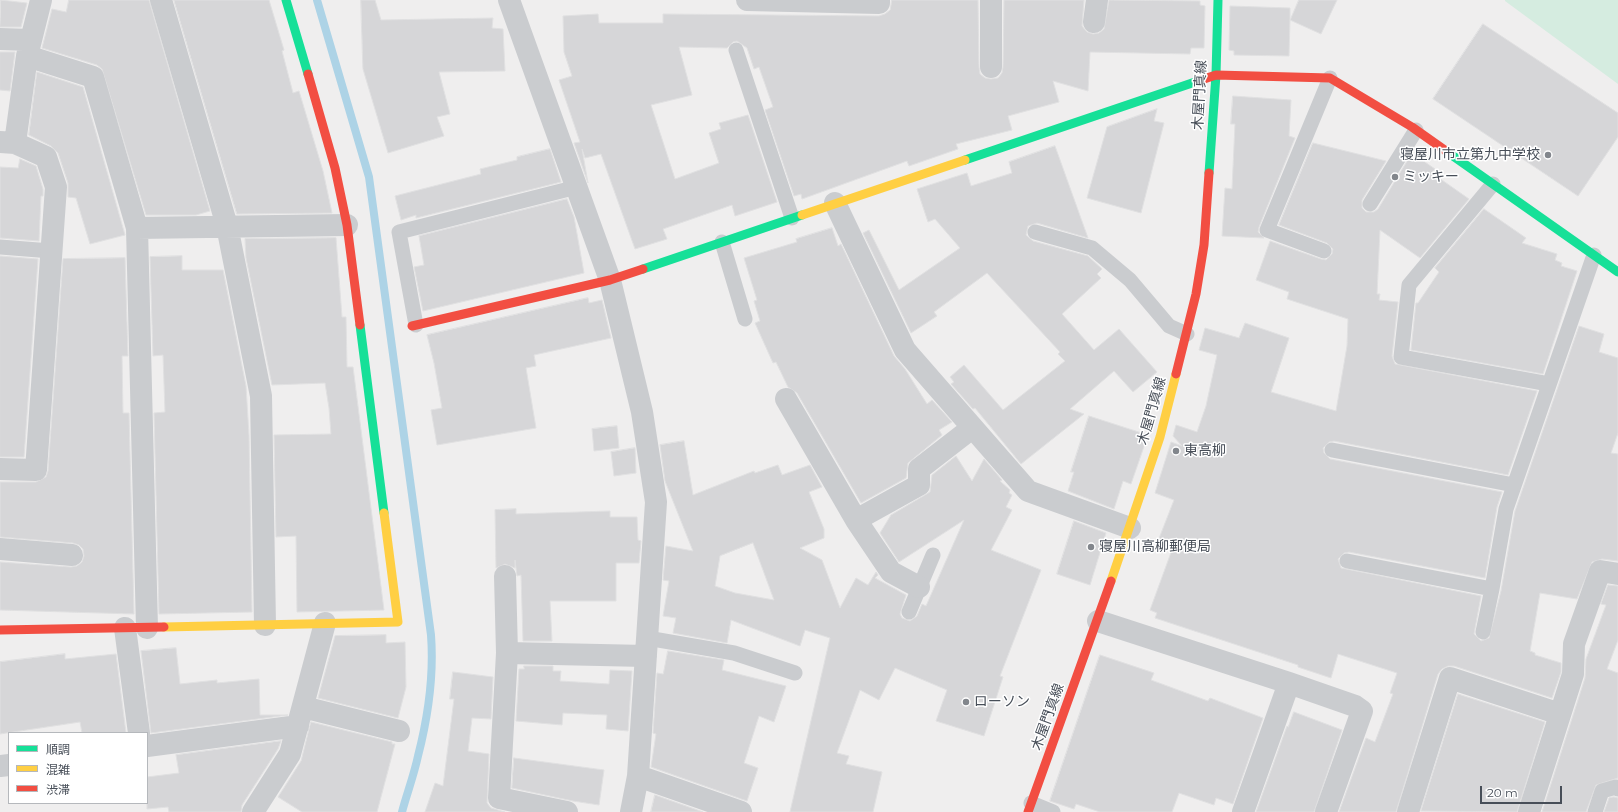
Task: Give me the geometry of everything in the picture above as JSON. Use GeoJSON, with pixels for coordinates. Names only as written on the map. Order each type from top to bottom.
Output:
{"type":"FeatureCollection","features":[{"type":"Feature","properties":{"kind":"street"},"geometry":{"type":"LineString","coordinates":[[0,469],[36,470],[56,187],[46,157],[8,143],[41,0]]}},
{"type":"Feature","properties":{"kind":"street"},"geometry":{"type":"LineString","coordinates":[[160,0],[227,226],[261,396],[265,625]]}},
{"type":"Feature","properties":{"kind":"street"},"geometry":{"type":"LineString","coordinates":[[0,630],[398,622],[347,225],[335,168],[286,0]]}},
{"type":"Feature","properties":{"kind":"street"},"geometry":{"type":"LineString","coordinates":[[509,0],[610,280],[642,412],[656,502],[638,776],[631,812]]}},
{"type":"Feature","properties":{"kind":"street"},"geometry":{"type":"LineString","coordinates":[[747,0],[879,3],[879,0]]}},
{"type":"Feature","properties":{"kind":"street"},"geometry":{"type":"LineString","coordinates":[[991,0],[991,67]]}},
{"type":"Feature","properties":{"kind":"street"},"geometry":{"type":"LineString","coordinates":[[1094,22],[1097,0]]}},
{"type":"Feature","properties":{"kind":"street","name":"木屋門真線"},"geometry":{"type":"LineString","coordinates":[[1029,808],[1098,621],[1130,528],[1160,437],[1188,334],[1204,245],[1216,75],[1218,0]]}},
{"type":"Feature","properties":{"kind":"street"},"geometry":{"type":"LineString","coordinates":[[0,39],[29,48],[93,77],[137,228],[147,628]]}},
{"type":"Feature","properties":{"kind":"street"},"geometry":{"type":"LineString","coordinates":[[414,326],[610,280],[1216,75],[1330,78],[1416,130],[1618,272]]}},
{"type":"Feature","properties":{"kind":"street"},"geometry":{"type":"LineString","coordinates":[[835,203],[905,350],[1028,491],[1130,528]]}},
{"type":"Feature","properties":{"kind":"street"},"geometry":{"type":"LineString","coordinates":[[137,228],[347,225]]}},
{"type":"Feature","properties":{"kind":"street"},"geometry":{"type":"LineString","coordinates":[[786,399],[856,520],[891,572],[918,587]]}},
{"type":"Feature","properties":{"kind":"street"},"geometry":{"type":"LineString","coordinates":[[856,520],[919,485],[919,469],[972,428]]}},
{"type":"Feature","properties":{"kind":"street"},"geometry":{"type":"LineString","coordinates":[[0,549],[72,555]]}},
{"type":"Feature","properties":{"kind":"street"},"geometry":{"type":"LineString","coordinates":[[1529,812],[1573,674],[1574,644],[1600,571],[1618,574]]}},
{"type":"Feature","properties":{"kind":"street"},"geometry":{"type":"LineString","coordinates":[[505,576],[507,653],[499,798],[567,812]]}},
{"type":"Feature","properties":{"kind":"street"},"geometry":{"type":"LineString","coordinates":[[1098,621],[1289,683],[1355,706],[1362,711],[1326,812]]}},
{"type":"Feature","properties":{"kind":"street"},"geometry":{"type":"LineString","coordinates":[[263,809],[290,754],[325,624]]}},
{"type":"Feature","properties":{"kind":"street"},"geometry":{"type":"LineString","coordinates":[[125,628],[139,732]]}},
{"type":"Feature","properties":{"kind":"street"},"geometry":{"type":"LineString","coordinates":[[507,653],[646,647]]}},
{"type":"Feature","properties":{"kind":"street"},"geometry":{"type":"LineString","coordinates":[[1408,812],[1450,678],[1560,714]]}},
{"type":"Feature","properties":{"kind":"street"},"geometry":{"type":"LineString","coordinates":[[1243,812],[1289,683]]}},
{"type":"Feature","properties":{"kind":"street"},"geometry":{"type":"LineString","coordinates":[[148,746],[300,717],[399,732]]}},
{"type":"Feature","properties":{"kind":"street"},"geometry":{"type":"LineString","coordinates":[[638,776],[741,812]]}},
{"type":"Feature","properties":{"kind":"lane"},"geometry":{"type":"LineString","coordinates":[[736,50],[792,218]]}},
{"type":"Feature","properties":{"kind":"lane"},"geometry":{"type":"LineString","coordinates":[[1324,251],[1267,230],[1330,78]]}},
{"type":"Feature","properties":{"kind":"lane"},"geometry":{"type":"LineString","coordinates":[[1370,204],[1416,130]]}},
{"type":"Feature","properties":{"kind":"lane"},"geometry":{"type":"LineString","coordinates":[[1493,184],[1409,286],[1401,357],[1549,384]]}},
{"type":"Feature","properties":{"kind":"lane"},"geometry":{"type":"LineString","coordinates":[[414,326],[399,232],[577,187]]}},
{"type":"Feature","properties":{"kind":"lane"},"geometry":{"type":"LineString","coordinates":[[1035,232],[1092,248],[1130,280],[1169,326],[1188,334]]}},
{"type":"Feature","properties":{"kind":"lane"},"geometry":{"type":"LineString","coordinates":[[722,242],[745,319]]}},
{"type":"Feature","properties":{"kind":"lane"},"geometry":{"type":"LineString","coordinates":[[0,247],[51,251]]}},
{"type":"Feature","properties":{"kind":"lane"},"geometry":{"type":"LineString","coordinates":[[1483,632],[1506,509],[1594,255]]}},
{"type":"Feature","properties":{"kind":"lane"},"geometry":{"type":"LineString","coordinates":[[1332,450],[1514,485]]}},
{"type":"Feature","properties":{"kind":"lane"},"geometry":{"type":"LineString","coordinates":[[909,612],[918,587],[933,555]]}},
{"type":"Feature","properties":{"kind":"lane"},"geometry":{"type":"LineString","coordinates":[[1347,561],[1492,589]]}},
{"type":"Feature","properties":{"kind":"lane"},"geometry":{"type":"LineString","coordinates":[[646,647],[734,653],[795,673]]}},
{"type":"Feature","properties":{"kind":"lane"},"geometry":{"type":"LineString","coordinates":[[1595,812],[1602,791],[1616,787],[1618,789]]}},
{"type":"Feature","properties":{"kind":"lane"},"geometry":{"type":"LineString","coordinates":[[1029,808],[1053,812]]}},
{"type":"Feature","properties":{"kind":"green space"},"geometry":{"type":"Polygon","coordinates":[[[1618,0],[1618,84],[1505,1],[1618,0]]]}},
{"type":"Feature","properties":{"kind":"building"},"geometry":{"type":"Polygon","coordinates":[[[1,0],[27,3],[21,27],[0,27],[1,0]]]}},
{"type":"Feature","properties":{"kind":"building"},"geometry":{"type":"Polygon","coordinates":[[[69,0],[149,0],[210,211],[196,215],[146,215],[102,69],[97,65],[42,48],[52,9],[66,12],[69,0]]]}},
{"type":"Feature","properties":{"kind":"building"},"geometry":{"type":"Polygon","coordinates":[[[174,0],[269,0],[284,50],[282,51],[293,93],[299,91],[323,171],[332,213],[237,214],[174,0]]]}},
{"type":"Feature","properties":{"kind":"building"},"geometry":{"type":"Polygon","coordinates":[[[361,0],[375,0],[381,20],[493,18],[492,28],[503,29],[505,71],[439,72],[450,114],[437,117],[444,136],[388,153],[363,69],[361,0]]]}},
{"type":"Feature","properties":{"kind":"building"},"geometry":{"type":"Polygon","coordinates":[[[892,0],[978,0],[980,74],[985,78],[991,79],[998,78],[1002,73],[1003,67],[1004,0],[1084,0],[1082,26],[1087,32],[1093,34],[1099,33],[1104,29],[1109,0],[1200,1],[1200,5],[1205,6],[1204,48],[1191,48],[1190,54],[1090,52],[1088,91],[1053,81],[1059,102],[1008,116],[1012,130],[956,144],[958,149],[909,166],[907,161],[802,199],[801,194],[794,196],[765,110],[773,107],[759,67],[754,69],[747,48],[737,41],[733,42],[727,48],[679,47],[692,95],[651,105],[675,179],[719,163],[709,133],[721,129],[719,123],[748,115],[777,202],[735,216],[732,205],[663,229],[667,239],[635,249],[601,154],[585,158],[582,149],[588,183],[574,143],[580,142],[559,80],[572,76],[564,52],[563,16],[598,14],[599,23],[663,23],[663,14],[879,16],[890,10],[892,0]]]}},
{"type":"Feature","properties":{"kind":"building"},"geometry":{"type":"Polygon","coordinates":[[[1299,0],[1337,0],[1321,34],[1290,20],[1299,0]]]}},
{"type":"Feature","properties":{"kind":"building"},"geometry":{"type":"Polygon","coordinates":[[[1230,6],[1290,8],[1289,56],[1234,55],[1234,51],[1229,50],[1230,6]]]}},
{"type":"Feature","properties":{"kind":"building"},"geometry":{"type":"Polygon","coordinates":[[[1483,24],[1618,113],[1618,137],[1578,196],[1433,99],[1483,24]]]}},
{"type":"Feature","properties":{"kind":"building"},"geometry":{"type":"Polygon","coordinates":[[[0,52],[15,52],[10,91],[0,90],[0,52]]]}},
{"type":"Feature","properties":{"kind":"building"},"geometry":{"type":"Polygon","coordinates":[[[37,72],[83,87],[125,235],[90,244],[76,198],[68,197],[68,183],[58,153],[51,146],[29,135],[37,72]]]}},
{"type":"Feature","properties":{"kind":"building"},"geometry":{"type":"Polygon","coordinates":[[[1233,96],[1291,100],[1289,136],[1295,138],[1259,227],[1258,232],[1264,238],[1222,236],[1225,188],[1232,189],[1235,124],[1231,124],[1233,96]]]}},
{"type":"Feature","properties":{"kind":"building"},"geometry":{"type":"Polygon","coordinates":[[[1157,109],[1154,121],[1164,123],[1141,213],[1087,198],[1107,127],[1157,109]]]}},
{"type":"Feature","properties":{"kind":"building"},"geometry":{"type":"Polygon","coordinates":[[[1313,143],[1386,161],[1362,200],[1362,208],[1366,212],[1374,212],[1378,209],[1412,153],[1435,169],[1432,173],[1469,199],[1420,258],[1380,230],[1377,294],[1380,294],[1379,300],[1398,302],[1392,356],[1395,364],[1537,391],[1508,475],[1334,441],[1329,442],[1323,448],[1324,453],[1330,459],[1502,492],[1497,507],[1485,578],[1349,552],[1344,553],[1338,559],[1341,568],[1481,596],[1474,634],[1481,641],[1489,638],[1501,591],[1515,511],[1579,326],[1604,334],[1599,352],[1618,358],[1618,433],[1611,453],[1618,454],[1618,561],[1602,559],[1592,562],[1577,599],[1540,593],[1530,651],[1535,653],[1535,655],[1561,663],[1561,672],[1552,698],[1454,666],[1448,666],[1442,669],[1438,674],[1396,812],[1339,812],[1366,738],[1375,742],[1393,694],[1390,693],[1397,673],[1338,654],[1331,678],[1298,667],[1298,665],[1155,618],[1157,613],[1150,610],[1173,547],[1158,541],[1174,500],[1155,493],[1171,442],[1182,446],[1173,436],[1176,425],[1197,432],[1206,406],[1217,355],[1199,350],[1205,328],[1239,338],[1245,323],[1289,338],[1271,392],[1336,411],[1347,346],[1348,319],[1287,299],[1289,292],[1256,280],[1270,241],[1321,259],[1326,260],[1332,254],[1333,249],[1327,243],[1279,225],[1313,143]]]}},
{"type":"Feature","properties":{"kind":"building"},"geometry":{"type":"Polygon","coordinates":[[[1055,146],[1088,238],[1037,223],[1028,226],[1026,235],[1033,241],[1088,256],[1102,269],[1097,274],[1101,278],[1062,314],[1094,350],[1119,329],[1157,372],[1133,392],[1114,371],[1070,409],[1084,414],[1021,464],[975,408],[973,409],[951,384],[954,382],[950,377],[964,365],[1003,410],[1065,361],[1058,354],[1060,352],[987,273],[934,312],[937,316],[911,333],[863,233],[869,230],[899,290],[960,248],[935,219],[928,222],[917,189],[967,173],[971,186],[1012,173],[1009,162],[1055,146]]]}},
{"type":"Feature","properties":{"kind":"building"},"geometry":{"type":"Polygon","coordinates":[[[550,149],[561,182],[416,218],[416,215],[401,220],[395,196],[481,174],[480,169],[517,160],[517,157],[550,149]]]}},
{"type":"Feature","properties":{"kind":"building"},"geometry":{"type":"Polygon","coordinates":[[[20,159],[36,166],[43,189],[43,196],[41,196],[39,241],[0,238],[0,167],[18,168],[20,159]]]}},
{"type":"Feature","properties":{"kind":"building"},"geometry":{"type":"Polygon","coordinates":[[[567,199],[574,217],[584,273],[423,311],[414,267],[424,265],[419,236],[567,199]]]}},
{"type":"Feature","properties":{"kind":"building"},"geometry":{"type":"Polygon","coordinates":[[[1484,209],[1526,238],[1522,243],[1557,254],[1555,260],[1562,263],[1561,266],[1577,271],[1543,374],[1411,350],[1416,303],[1418,303],[1439,272],[1435,268],[1484,209]]]}},
{"type":"Feature","properties":{"kind":"building"},"geometry":{"type":"Polygon","coordinates":[[[832,228],[838,246],[841,244],[894,356],[905,369],[927,404],[932,400],[952,422],[939,430],[942,435],[908,463],[906,478],[861,503],[797,393],[788,387],[776,362],[773,363],[755,323],[760,321],[754,301],[757,300],[744,258],[797,242],[796,239],[832,228]]]}},
{"type":"Feature","properties":{"kind":"building"},"geometry":{"type":"Polygon","coordinates":[[[336,238],[342,317],[346,317],[347,367],[353,367],[384,610],[297,612],[296,536],[276,537],[274,435],[331,434],[329,408],[325,383],[272,385],[246,258],[245,239],[336,238]]]}},
{"type":"Feature","properties":{"kind":"building"},"geometry":{"type":"Polygon","coordinates":[[[0,256],[38,259],[24,457],[0,457],[0,256]]]}},
{"type":"Feature","properties":{"kind":"building"},"geometry":{"type":"Polygon","coordinates":[[[182,256],[182,270],[223,270],[246,386],[249,435],[252,612],[159,614],[154,413],[165,412],[163,355],[153,356],[150,257],[182,256]]]}},
{"type":"Feature","properties":{"kind":"building"},"geometry":{"type":"Polygon","coordinates":[[[125,258],[128,356],[122,356],[123,413],[129,413],[134,614],[0,610],[0,562],[71,567],[77,566],[82,562],[84,556],[83,549],[79,545],[73,543],[0,537],[0,482],[36,482],[46,477],[48,471],[63,259],[125,258]]]}},
{"type":"Feature","properties":{"kind":"building"},"geometry":{"type":"Polygon","coordinates":[[[588,298],[589,303],[602,300],[611,338],[534,355],[536,366],[526,368],[536,428],[437,445],[431,410],[442,408],[434,363],[427,335],[588,298]]]}},
{"type":"Feature","properties":{"kind":"building"},"geometry":{"type":"Polygon","coordinates":[[[1089,416],[1148,435],[1131,484],[1123,481],[1114,509],[1068,491],[1074,472],[1071,472],[1089,416]]]}},
{"type":"Feature","properties":{"kind":"building"},"geometry":{"type":"Polygon","coordinates":[[[617,426],[619,448],[594,451],[592,429],[617,426]]]}},
{"type":"Feature","properties":{"kind":"building"},"geometry":{"type":"Polygon","coordinates":[[[684,441],[693,495],[754,471],[755,473],[778,465],[782,475],[810,465],[822,487],[809,492],[824,529],[824,538],[800,548],[822,560],[840,608],[856,578],[868,585],[876,572],[878,575],[875,578],[906,595],[900,614],[902,618],[910,621],[917,616],[922,604],[926,606],[964,520],[899,562],[880,533],[891,515],[930,492],[932,475],[956,456],[972,481],[984,459],[1002,480],[1000,481],[1010,490],[1009,493],[1012,495],[1006,507],[1012,510],[991,550],[1041,570],[1000,676],[1003,677],[984,736],[936,721],[947,690],[895,668],[879,700],[860,690],[837,753],[849,756],[846,764],[882,772],[873,812],[790,812],[830,638],[805,630],[800,646],[731,620],[727,643],[673,633],[676,618],[663,616],[669,581],[663,580],[666,546],[693,551],[665,481],[660,445],[684,441]],[[753,543],[720,556],[715,586],[735,593],[774,600],[753,543]]]}},
{"type":"Feature","properties":{"kind":"building"},"geometry":{"type":"Polygon","coordinates":[[[635,448],[636,473],[614,476],[611,452],[635,448]]]}},
{"type":"Feature","properties":{"kind":"building"},"geometry":{"type":"Polygon","coordinates":[[[516,509],[516,514],[610,511],[610,517],[637,517],[638,540],[641,541],[639,563],[616,563],[616,601],[550,601],[552,641],[523,641],[521,575],[517,576],[515,560],[515,568],[505,564],[496,568],[495,510],[516,509]]]}},
{"type":"Feature","properties":{"kind":"building"},"geometry":{"type":"Polygon","coordinates":[[[1074,521],[1106,533],[1090,585],[1057,574],[1074,521]]]}},
{"type":"Feature","properties":{"kind":"building"},"geometry":{"type":"Polygon","coordinates":[[[1608,585],[1618,586],[1618,640],[1607,669],[1618,673],[1618,778],[1596,785],[1586,812],[1542,812],[1585,678],[1586,659],[1606,605],[1601,604],[1608,585]]]}},
{"type":"Feature","properties":{"kind":"building"},"geometry":{"type":"Polygon","coordinates":[[[386,635],[386,643],[405,642],[406,687],[398,718],[318,698],[335,636],[386,635]]]}},
{"type":"Feature","properties":{"kind":"building"},"geometry":{"type":"Polygon","coordinates":[[[176,648],[180,684],[217,680],[217,683],[259,679],[260,715],[288,715],[151,733],[141,651],[176,648]]]}},
{"type":"Feature","properties":{"kind":"building"},"geometry":{"type":"Polygon","coordinates":[[[668,651],[724,660],[722,670],[786,686],[774,722],[759,716],[744,763],[758,768],[747,801],[651,767],[656,734],[653,733],[657,673],[663,674],[668,651]]]}},
{"type":"Feature","properties":{"kind":"building"},"geometry":{"type":"Polygon","coordinates":[[[65,654],[65,659],[116,654],[126,732],[82,732],[80,722],[0,734],[0,662],[65,654]]]}},
{"type":"Feature","properties":{"kind":"building"},"geometry":{"type":"Polygon","coordinates":[[[1100,655],[1154,673],[1151,680],[1208,701],[1210,698],[1263,718],[1233,804],[1216,798],[1214,805],[1179,793],[1172,812],[1100,812],[1076,804],[1074,809],[1050,801],[1100,655]]]}},
{"type":"Feature","properties":{"kind":"building"},"geometry":{"type":"Polygon","coordinates":[[[524,666],[553,666],[553,671],[561,671],[560,681],[609,684],[610,670],[632,671],[628,731],[606,729],[607,715],[563,713],[562,725],[516,721],[519,669],[524,669],[524,666]]]}},
{"type":"Feature","properties":{"kind":"building"},"geometry":{"type":"Polygon","coordinates":[[[453,672],[493,677],[491,719],[472,718],[468,751],[489,754],[487,803],[491,808],[505,812],[425,812],[435,783],[443,786],[454,699],[450,699],[453,672]]]}},
{"type":"Feature","properties":{"kind":"building"},"geometry":{"type":"Polygon","coordinates":[[[1458,694],[1545,722],[1517,812],[1421,811],[1458,694]]]}},
{"type":"Feature","properties":{"kind":"building"},"geometry":{"type":"Polygon","coordinates":[[[1294,712],[1342,730],[1314,812],[1256,812],[1287,726],[1288,727],[1294,712]]]}},
{"type":"Feature","properties":{"kind":"building"},"geometry":{"type":"Polygon","coordinates":[[[311,722],[395,744],[377,812],[302,812],[278,797],[301,761],[311,722]]]}},
{"type":"Feature","properties":{"kind":"building"},"geometry":{"type":"Polygon","coordinates":[[[281,741],[278,749],[242,805],[241,812],[169,812],[168,807],[147,809],[148,777],[179,773],[176,755],[281,741]]]}},
{"type":"Feature","properties":{"kind":"building"},"geometry":{"type":"Polygon","coordinates":[[[514,758],[604,770],[599,805],[512,788],[514,758]]]}},
{"type":"Feature","properties":{"kind":"building"},"geometry":{"type":"Polygon","coordinates":[[[655,795],[703,812],[651,812],[655,795]]]}},
{"type":"Feature","properties":{"kind":"building"},"geometry":{"type":"Polygon","coordinates":[[[1609,798],[1618,798],[1618,812],[1604,812],[1609,798]]]}},
{"type":"Feature","properties":{"kind":"waterway"},"geometry":{"type":"LineString","coordinates":[[317,0],[369,177],[431,635],[432,665],[427,711],[422,741],[402,812]]}},
{"type":"Feature","properties":{"kind":"traffic: fast"},"geometry":{"type":"LineString","coordinates":[[286,0],[308,74]]}},
{"type":"Feature","properties":{"kind":"traffic: fast"},"geometry":{"type":"LineString","coordinates":[[1209,173],[1216,75],[1218,0]]}},
{"type":"Feature","properties":{"kind":"traffic: fast"},"geometry":{"type":"LineString","coordinates":[[965,160],[1198,81]]}},
{"type":"Feature","properties":{"kind":"traffic: fast"},"geometry":{"type":"LineString","coordinates":[[1446,151],[1618,272]]}},
{"type":"Feature","properties":{"kind":"traffic: fast"},"geometry":{"type":"LineString","coordinates":[[643,269],[802,215]]}},
{"type":"Feature","properties":{"kind":"traffic: fast"},"geometry":{"type":"LineString","coordinates":[[360,325],[384,513]]}},
{"type":"Feature","properties":{"kind":"traffic: slow"},"geometry":{"type":"LineString","coordinates":[[802,215],[965,160]]}},
{"type":"Feature","properties":{"kind":"traffic: slow"},"geometry":{"type":"LineString","coordinates":[[1111,581],[1160,437],[1176,374]]}},
{"type":"Feature","properties":{"kind":"traffic: slow"},"geometry":{"type":"LineString","coordinates":[[164,627],[398,622],[384,513]]}},
{"type":"Feature","properties":{"kind":"traffic: jam"},"geometry":{"type":"LineString","coordinates":[[308,74],[335,168],[347,225],[360,325]]}},
{"type":"Feature","properties":{"kind":"traffic: jam"},"geometry":{"type":"LineString","coordinates":[[1198,81],[1216,75],[1330,78],[1412,127],[1446,151]]}},
{"type":"Feature","properties":{"kind":"traffic: jam"},"geometry":{"type":"LineString","coordinates":[[1176,374],[1196,294],[1204,245],[1209,173]]}},
{"type":"Feature","properties":{"kind":"traffic: jam"},"geometry":{"type":"LineString","coordinates":[[412,326],[610,280],[643,269]]}},
{"type":"Feature","properties":{"kind":"traffic: jam"},"geometry":{"type":"LineString","coordinates":[[1028,812],[1111,581]]}},
{"type":"Feature","properties":{"kind":"traffic: jam"},"geometry":{"type":"LineString","coordinates":[[0,630],[164,627]]}},
{"type":"Feature","properties":{"kind":"place","name":"寝屋川市立第九中学校"},"geometry":{"type":"Point","coordinates":[1548,155]}},
{"type":"Feature","properties":{"kind":"place","name":"ミッキー"},"geometry":{"type":"Point","coordinates":[1395,177]}},
{"type":"Feature","properties":{"kind":"place","name":"東高柳"},"geometry":{"type":"Point","coordinates":[1176,451]}},
{"type":"Feature","properties":{"kind":"place","name":"寝屋川高柳郵便局"},"geometry":{"type":"Point","coordinates":[1091,547]}},
{"type":"Feature","properties":{"kind":"place","name":"ローソン"},"geometry":{"type":"Point","coordinates":[966,702]}}]}
